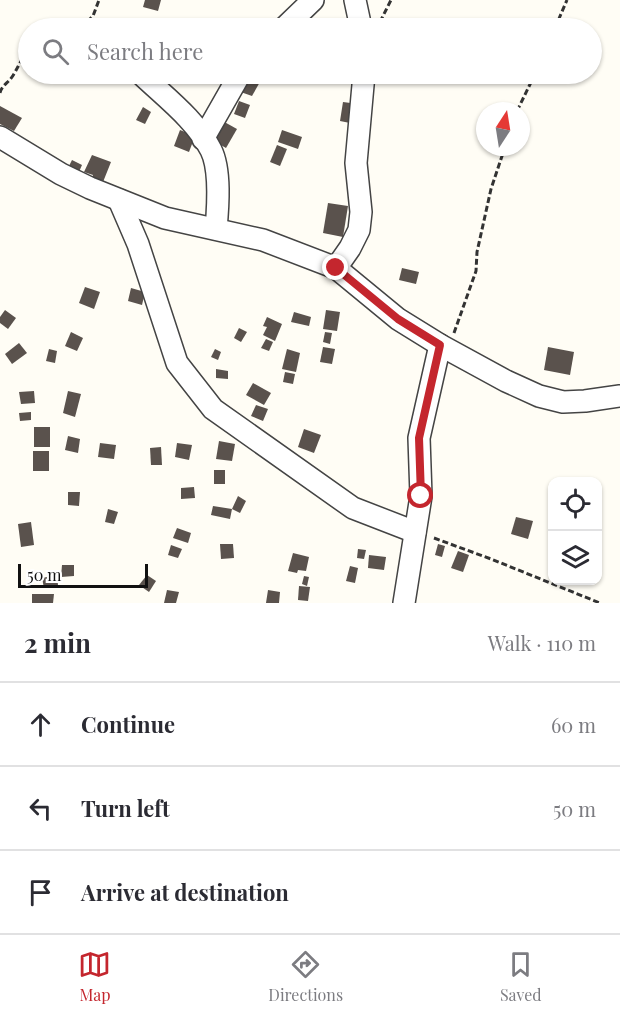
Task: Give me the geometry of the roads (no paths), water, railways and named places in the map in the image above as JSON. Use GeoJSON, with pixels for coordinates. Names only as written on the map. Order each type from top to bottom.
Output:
{"type":"FeatureCollection","features":[{"type":"Feature","properties":{"kind":"street"},"geometry":{"type":"LineString","coordinates":[[294,18],[313,0]]}},
{"type":"Feature","properties":{"kind":"street"},"geometry":{"type":"LineString","coordinates":[[355,0],[359,18]]}},
{"type":"Feature","properties":{"kind":"street"},"geometry":{"type":"LineString","coordinates":[[151,84],[194,125],[212,151],[219,191],[216,229]]}},
{"type":"Feature","properties":{"kind":"street"},"geometry":{"type":"LineString","coordinates":[[203,139],[234,84]]}},
{"type":"Feature","properties":{"kind":"street"},"geometry":{"type":"LineString","coordinates":[[336,268],[359,230],[361,212],[356,163],[363,84]]}},
{"type":"Feature","properties":{"kind":"street"},"geometry":{"type":"LineString","coordinates":[[0,137],[61,174],[165,218],[263,240],[336,268],[398,319],[444,348],[539,396],[563,402],[620,396]]}},
{"type":"Feature","properties":{"kind":"street"},"geometry":{"type":"LineString","coordinates":[[119,200],[138,244],[177,363],[213,409],[354,508],[415,532]]}},
{"type":"Feature","properties":{"kind":"street"},"geometry":{"type":"LineString","coordinates":[[404,603],[421,496],[419,438],[444,348]]}}]}
